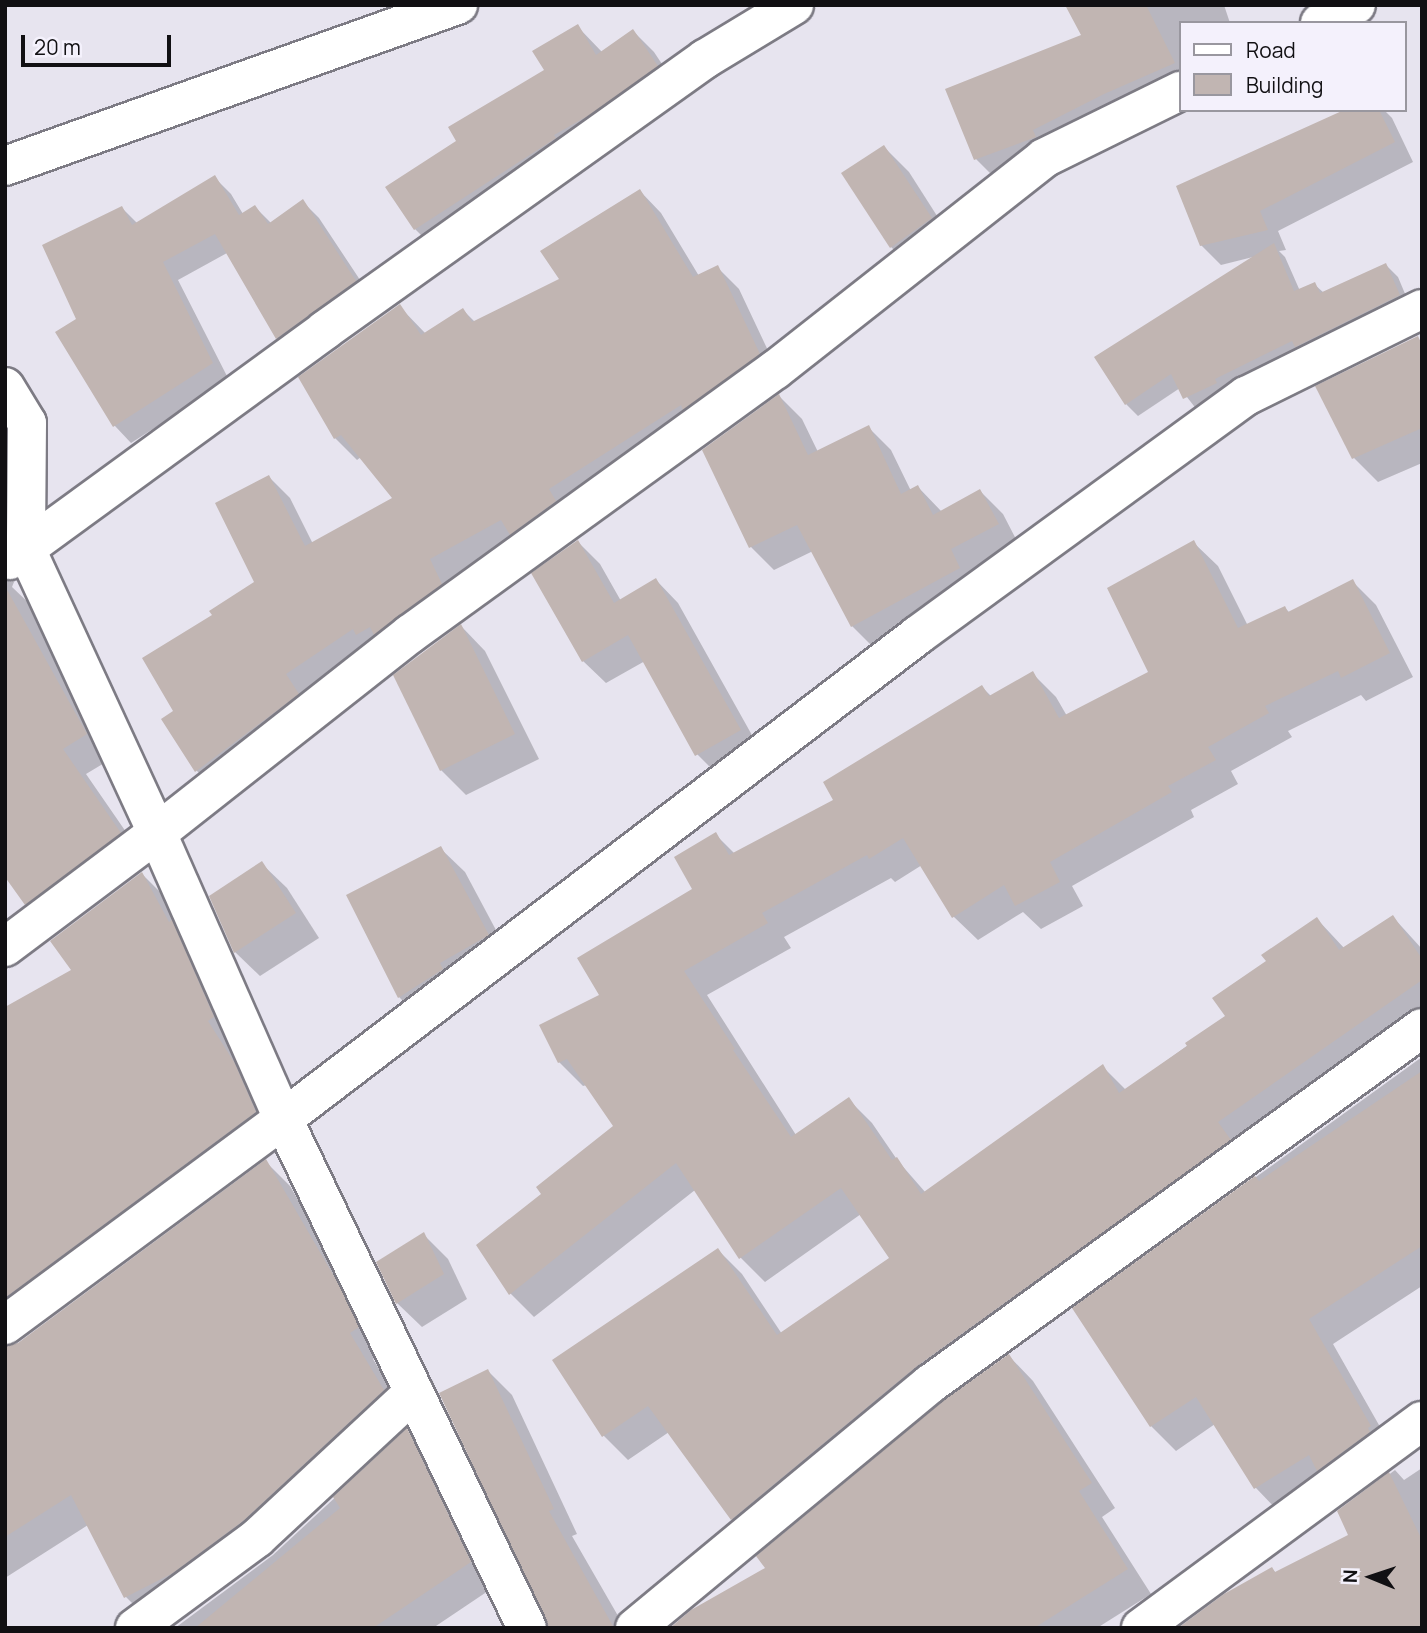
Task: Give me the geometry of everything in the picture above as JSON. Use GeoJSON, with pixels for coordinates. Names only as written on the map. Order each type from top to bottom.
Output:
{"type":"FeatureCollection","features":[{"type":"Feature","properties":{"kind":"street"},"geometry":{"type":"LineString","coordinates":[[5,166],[410,13],[458,5]]}},
{"type":"Feature","properties":{"kind":"street"},"geometry":{"type":"LineString","coordinates":[[15,556],[325,330],[705,59],[794,5]]}},
{"type":"Feature","properties":{"kind":"street"},"geometry":{"type":"LineString","coordinates":[[1324,21],[1356,5]]}},
{"type":"Feature","properties":{"kind":"street"},"geometry":{"type":"LineString","coordinates":[[5,947],[158,833],[410,634],[775,370],[1044,158],[1178,92]]}},
{"type":"Feature","properties":{"kind":"street"},"geometry":{"type":"LineString","coordinates":[[5,1325],[283,1119],[918,635],[1246,396],[1422,309]]}},
{"type":"Feature","properties":{"kind":"street"},"geometry":{"type":"LineString","coordinates":[[5,387],[27,423],[15,556],[158,833],[283,1119],[527,1628]]}},
{"type":"Feature","properties":{"kind":"street"},"geometry":{"type":"LineString","coordinates":[[635,1628],[930,1384],[1422,1028]]}},
{"type":"Feature","properties":{"kind":"street"},"geometry":{"type":"LineString","coordinates":[[135,1628],[257,1538],[414,1392]]}},
{"type":"Feature","properties":{"kind":"street"},"geometry":{"type":"LineString","coordinates":[[1141,1628],[1422,1421]]}},
{"type":"Feature","properties":{"kind":"building"},"geometry":{"type":"Polygon","coordinates":[[[1065,5],[1146,5],[1175,63],[1104,94],[1033,130],[1036,137],[974,160],[945,89],[1081,35],[1065,5]]]}},
{"type":"Feature","properties":{"kind":"building"},"geometry":{"type":"Polygon","coordinates":[[[578,24],[596,55],[633,29],[658,66],[591,114],[554,135],[556,138],[414,230],[385,187],[456,141],[448,127],[544,70],[532,51],[578,24]]]}},
{"type":"Feature","properties":{"kind":"building"},"geometry":{"type":"Polygon","coordinates":[[[1340,112],[1380,112],[1395,142],[1260,211],[1268,230],[1200,246],[1176,186],[1340,112]]]}},
{"type":"Feature","properties":{"kind":"building"},"geometry":{"type":"Polygon","coordinates":[[[884,145],[932,218],[890,248],[841,173],[884,145]]]}},
{"type":"Feature","properties":{"kind":"building"},"geometry":{"type":"Polygon","coordinates":[[[215,175],[239,215],[255,205],[268,224],[303,199],[356,281],[276,339],[215,234],[163,262],[213,363],[113,427],[55,332],[76,319],[42,245],[122,206],[132,225],[215,175]]]}},
{"type":"Feature","properties":{"kind":"building"},"geometry":{"type":"Polygon","coordinates":[[[640,189],[693,277],[718,265],[760,354],[683,410],[681,405],[549,489],[556,501],[510,535],[501,520],[430,559],[442,584],[374,635],[370,627],[356,635],[353,629],[286,674],[299,694],[195,772],[161,719],[173,711],[142,658],[212,615],[209,611],[254,582],[215,503],[269,475],[305,546],[392,498],[341,435],[334,439],[298,377],[400,304],[421,335],[463,308],[472,322],[559,279],[540,251],[640,189]]]}},
{"type":"Feature","properties":{"kind":"building"},"geometry":{"type":"Polygon","coordinates":[[[1274,243],[1294,291],[1315,282],[1320,293],[1386,263],[1400,295],[1295,347],[1292,341],[1215,379],[1217,383],[1183,399],[1171,374],[1125,405],[1094,357],[1274,243]]]}},
{"type":"Feature","properties":{"kind":"building"},"geometry":{"type":"Polygon","coordinates":[[[1418,336],[1422,345],[1422,428],[1352,459],[1315,386],[1418,336]]]}},
{"type":"Feature","properties":{"kind":"building"},"geometry":{"type":"Polygon","coordinates":[[[779,394],[808,455],[869,425],[901,494],[918,485],[933,515],[980,489],[999,524],[951,549],[960,568],[851,627],[797,525],[749,548],[702,450],[779,394]]]}},
{"type":"Feature","properties":{"kind":"building"},"geometry":{"type":"Polygon","coordinates":[[[578,540],[614,603],[656,578],[741,730],[695,756],[628,635],[582,662],[531,573],[578,540]]]}},
{"type":"Feature","properties":{"kind":"building"},"geometry":{"type":"Polygon","coordinates":[[[1194,540],[1238,628],[1285,606],[1288,612],[1353,579],[1390,653],[1341,678],[1338,671],[1265,706],[1269,713],[1208,747],[1216,760],[1168,786],[1172,792],[1050,862],[1060,882],[1015,906],[1004,885],[952,918],[903,838],[869,859],[867,855],[762,913],[768,923],[684,971],[791,1137],[849,1097],[892,1160],[897,1157],[921,1194],[1103,1064],[1119,1093],[1187,1046],[1185,1043],[1225,1016],[1212,998],[1266,961],[1261,955],[1317,917],[1339,950],[1393,915],[1422,959],[1422,980],[1218,1122],[1231,1140],[917,1366],[731,1520],[648,1406],[602,1437],[552,1360],[718,1248],[777,1335],[889,1258],[841,1188],[739,1259],[676,1163],[509,1295],[476,1245],[541,1194],[536,1187],[613,1126],[567,1059],[558,1063],[539,1025],[599,995],[577,958],[692,889],[674,857],[716,832],[729,855],[833,800],[823,782],[982,685],[989,696],[1033,671],[1059,718],[1148,672],[1107,588],[1194,540]]]}},
{"type":"Feature","properties":{"kind":"building"},"geometry":{"type":"Polygon","coordinates":[[[5,586],[87,734],[63,749],[121,833],[25,905],[5,877],[5,586]]]}},
{"type":"Feature","properties":{"kind":"building"},"geometry":{"type":"Polygon","coordinates":[[[461,624],[515,734],[440,771],[393,675],[461,624]]]}},
{"type":"Feature","properties":{"kind":"building"},"geometry":{"type":"Polygon","coordinates":[[[441,846],[489,935],[440,963],[443,969],[398,998],[346,895],[441,846]]]}},
{"type":"Feature","properties":{"kind":"building"},"geometry":{"type":"Polygon","coordinates":[[[262,861],[296,913],[234,953],[209,896],[262,861]]]}},
{"type":"Feature","properties":{"kind":"building"},"geometry":{"type":"Polygon","coordinates":[[[142,872],[169,922],[172,920],[214,1017],[208,1021],[234,1062],[256,1112],[5,1298],[5,1007],[71,970],[50,941],[142,872]]]}},
{"type":"Feature","properties":{"kind":"building"},"geometry":{"type":"Polygon","coordinates":[[[1422,1071],[1422,1246],[1309,1319],[1371,1426],[1368,1428],[1370,1432],[1317,1471],[1309,1455],[1254,1489],[1196,1397],[1150,1427],[1072,1308],[1255,1176],[1259,1181],[1422,1071]]]}},
{"type":"Feature","properties":{"kind":"building"},"geometry":{"type":"Polygon","coordinates":[[[266,1159],[339,1285],[359,1327],[350,1333],[384,1390],[243,1521],[173,1573],[124,1598],[71,1495],[5,1537],[5,1346],[18,1343],[266,1159]]]}},
{"type":"Feature","properties":{"kind":"building"},"geometry":{"type":"Polygon","coordinates":[[[424,1232],[444,1274],[396,1304],[376,1262],[424,1232]]]}},
{"type":"Feature","properties":{"kind":"building"},"geometry":{"type":"Polygon","coordinates":[[[1009,1354],[1092,1483],[1079,1491],[1128,1569],[1034,1628],[670,1628],[691,1610],[765,1568],[756,1556],[943,1401],[1009,1354]]]}},
{"type":"Feature","properties":{"kind":"building"},"geometry":{"type":"Polygon","coordinates":[[[488,1369],[554,1509],[549,1511],[614,1628],[549,1628],[439,1393],[488,1369]]]}},
{"type":"Feature","properties":{"kind":"building"},"geometry":{"type":"Polygon","coordinates":[[[407,1428],[471,1562],[373,1628],[195,1628],[340,1508],[333,1497],[407,1428]]]}},
{"type":"Feature","properties":{"kind":"building"},"geometry":{"type":"Polygon","coordinates":[[[1389,1472],[1422,1540],[1422,1628],[1178,1628],[1224,1594],[1272,1567],[1275,1572],[1348,1535],[1337,1511],[1389,1472]]]}}]}
